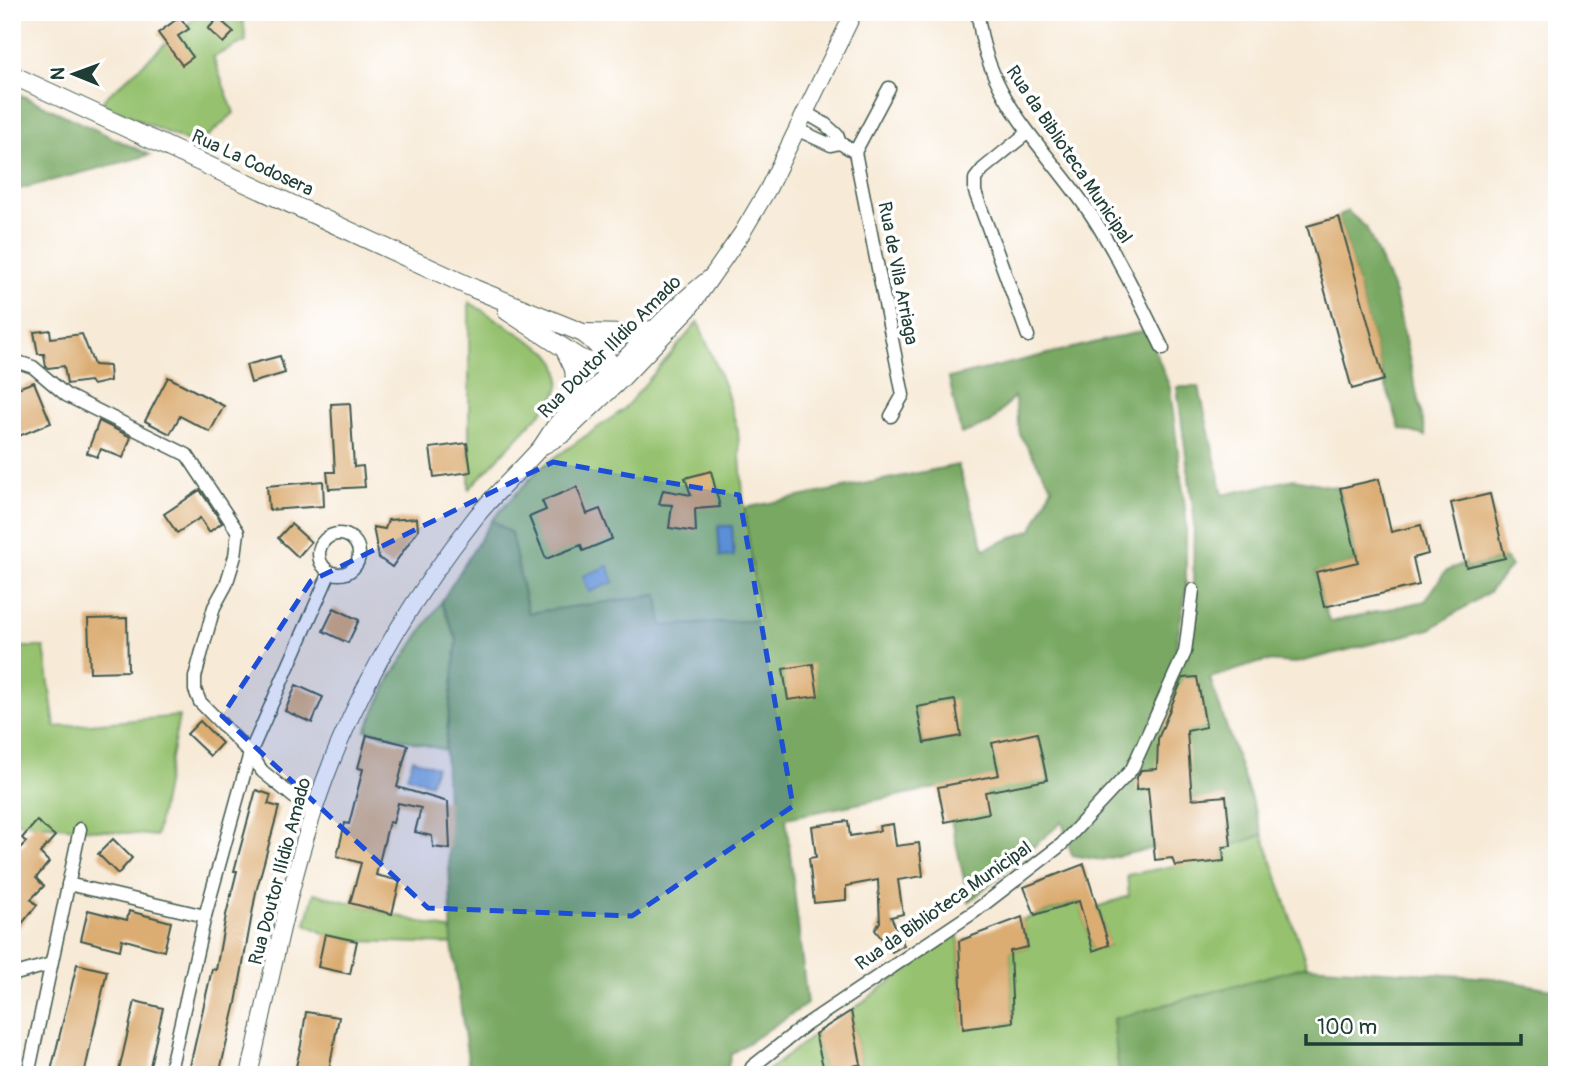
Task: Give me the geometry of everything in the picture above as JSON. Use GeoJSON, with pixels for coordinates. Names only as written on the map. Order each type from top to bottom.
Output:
{"type":"FeatureCollection","features":[{"type":"Feature","properties":{"kind":"main road","name":"Rua La Codosera"},"geometry":{"type":"LineString","coordinates":[[12,75],[475,289]]}},
{"type":"Feature","properties":{"kind":"main road"},"geometry":{"type":"LineString","coordinates":[[475,289],[583,333],[606,354],[617,375]]}},
{"type":"Feature","properties":{"kind":"main road"},"geometry":{"type":"LineString","coordinates":[[475,289],[565,350],[617,375]]}},
{"type":"Feature","properties":{"kind":"main road"},"geometry":{"type":"LineString","coordinates":[[583,333],[628,334],[652,330]]}},
{"type":"Feature","properties":{"kind":"main road"},"geometry":{"type":"LineString","coordinates":[[565,350],[575,369],[578,404]]}},
{"type":"Feature","properties":{"kind":"street","name":"Rua Doutor Ilídio Amado"},"geometry":{"type":"LineString","coordinates":[[249,1075],[290,894],[315,808],[345,732],[373,673],[406,615],[476,517],[540,448],[557,423],[617,375],[689,309],[743,233],[768,189],[854,12]]}},
{"type":"Feature","properties":{"kind":"street","name":"Rua da Biblioteca Municipal"},"geometry":{"type":"LineString","coordinates":[[978,12],[991,73],[1027,133],[1091,215],[1135,291],[1163,349]]}},
{"type":"Feature","properties":{"kind":"street"},"geometry":{"type":"LineString","coordinates":[[806,113],[837,135],[840,143],[855,152],[889,88]]}},
{"type":"Feature","properties":{"kind":"street"},"geometry":{"type":"LineString","coordinates":[[798,130],[831,145],[840,143]]}},
{"type":"Feature","properties":{"kind":"street"},"geometry":{"type":"LineString","coordinates":[[1027,133],[983,169],[975,179],[975,192],[1028,336]]}},
{"type":"Feature","properties":{"kind":"street","name":"Rua de Vila Arriaga"},"geometry":{"type":"LineString","coordinates":[[855,152],[903,395],[891,416]]}},
{"type":"Feature","properties":{"kind":"street","name":"Rua Doutor Ilídio Amado"},"geometry":{"type":"LineString","coordinates":[[540,448],[564,434],[617,375],[652,330],[681,300],[711,277]]}},
{"type":"Feature","properties":{"kind":"street"},"geometry":{"type":"LineString","coordinates":[[12,360],[33,367],[66,395],[187,455],[239,531],[226,585],[214,607],[194,690],[201,702],[250,753],[262,771],[279,787],[302,803],[315,808]]}},
{"type":"Feature","properties":{"kind":"street"},"geometry":{"type":"LineString","coordinates":[[169,1075],[205,916],[250,753],[330,572]]}},
{"type":"Feature","properties":{"kind":"street","name":"Rua da Biblioteca Municipal"},"geometry":{"type":"LineString","coordinates":[[749,1075],[752,1067],[804,1026],[974,912],[1061,845],[1132,769],[1185,653],[1193,590]]}},
{"type":"Feature","properties":{"kind":"street"},"geometry":{"type":"LineString","coordinates":[[28,1075],[80,829]]}},
{"type":"Feature","properties":{"kind":"street"},"geometry":{"type":"LineString","coordinates":[[68,884],[205,916]]}},
{"type":"Feature","properties":{"kind":"street"},"geometry":{"type":"LineString","coordinates":[[12,975],[51,964]]}},
{"type":"Feature","properties":{"kind":"highlighted area"},"geometry":{"type":"Polygon","coordinates":[[[553,462],[739,495],[793,806],[632,916],[428,908],[222,716],[311,581],[553,462]]]}},
{"type":"Feature","properties":{"kind":"green space"},"geometry":{"type":"Polygon","coordinates":[[[201,12],[242,12],[246,41],[213,57],[234,113],[197,146],[103,104],[104,99],[201,12]]]}},
{"type":"Feature","properties":{"kind":"green space"},"geometry":{"type":"Polygon","coordinates":[[[12,91],[150,155],[12,191],[12,91]]]}},
{"type":"Feature","properties":{"kind":"green space"},"geometry":{"type":"Polygon","coordinates":[[[1347,211],[1366,227],[1395,294],[1426,436],[1400,429],[1339,217],[1347,211]]]}},
{"type":"Feature","properties":{"kind":"green space"},"geometry":{"type":"Polygon","coordinates":[[[469,302],[548,352],[556,363],[560,381],[554,399],[469,489],[469,302]]]}},
{"type":"Feature","properties":{"kind":"green space"},"geometry":{"type":"Polygon","coordinates":[[[698,322],[725,387],[738,431],[744,508],[760,620],[662,626],[657,595],[528,613],[511,533],[492,520],[541,467],[623,410],[698,322]]]}},
{"type":"Feature","properties":{"kind":"green space"},"geometry":{"type":"Polygon","coordinates":[[[1147,330],[1170,388],[1186,516],[1186,591],[1176,646],[1187,657],[1193,590],[1194,515],[1177,387],[1199,387],[1223,495],[1294,479],[1340,488],[1358,562],[1316,572],[1330,622],[1425,601],[1445,572],[1465,562],[1466,567],[1505,558],[1511,566],[1489,592],[1430,629],[1296,663],[1265,661],[1210,678],[1263,835],[1231,846],[1226,796],[1149,804],[1154,848],[1101,860],[1072,855],[1062,822],[969,902],[951,820],[982,779],[786,818],[807,1004],[731,1054],[726,1075],[470,1075],[452,944],[445,750],[457,640],[441,602],[492,520],[511,533],[528,613],[658,595],[662,626],[760,620],[744,508],[958,465],[984,549],[1032,530],[1052,487],[1020,435],[1014,396],[991,423],[961,434],[949,378],[1147,330]],[[917,707],[924,743],[961,736],[917,707]]]}},
{"type":"Feature","properties":{"kind":"green space"},"geometry":{"type":"Polygon","coordinates":[[[441,602],[457,640],[445,750],[366,730],[391,677],[441,602]]]}},
{"type":"Feature","properties":{"kind":"green space"},"geometry":{"type":"Polygon","coordinates":[[[12,647],[44,647],[55,727],[179,716],[156,836],[16,822],[12,834],[12,647]]]}},
{"type":"Feature","properties":{"kind":"green space"},"geometry":{"type":"Polygon","coordinates":[[[1263,835],[1307,966],[1113,1019],[1119,1075],[762,1075],[815,1034],[825,1073],[861,1064],[851,1011],[958,931],[963,1027],[1013,1022],[1010,951],[1028,947],[1022,920],[1079,901],[1093,950],[1109,946],[1097,907],[1129,896],[1127,875],[1183,864],[1224,861],[1223,847],[1263,835]]]}},
{"type":"Feature","properties":{"kind":"green space"},"geometry":{"type":"Polygon","coordinates":[[[314,893],[454,931],[452,944],[357,941],[325,934],[306,924],[314,893]]]}},
{"type":"Feature","properties":{"kind":"green space"},"geometry":{"type":"Polygon","coordinates":[[[1307,966],[1493,978],[1557,990],[1557,1075],[1119,1075],[1113,1019],[1307,966]]]}},
{"type":"Feature","properties":{"kind":"water"},"geometry":{"type":"Polygon","coordinates":[[[718,526],[732,526],[734,556],[720,557],[718,526]]]}},
{"type":"Feature","properties":{"kind":"water"},"geometry":{"type":"Polygon","coordinates":[[[608,566],[614,582],[589,592],[583,576],[608,566]]]}},
{"type":"Feature","properties":{"kind":"water"},"geometry":{"type":"Polygon","coordinates":[[[413,759],[436,767],[430,784],[407,776],[413,759]]]}},
{"type":"Feature","properties":{"kind":"building"},"geometry":{"type":"Polygon","coordinates":[[[180,17],[189,29],[178,36],[193,57],[182,65],[158,33],[180,17]]]}},
{"type":"Feature","properties":{"kind":"building"},"geometry":{"type":"Polygon","coordinates":[[[218,18],[234,32],[223,43],[208,29],[218,18]]]}},
{"type":"Feature","properties":{"kind":"building"},"geometry":{"type":"Polygon","coordinates":[[[1339,217],[1384,380],[1352,389],[1307,226],[1339,217]]]}},
{"type":"Feature","properties":{"kind":"building"},"geometry":{"type":"Polygon","coordinates":[[[50,330],[51,338],[82,334],[94,365],[109,366],[110,381],[93,385],[90,381],[67,384],[64,366],[46,367],[44,354],[38,354],[34,332],[50,330]]]}},
{"type":"Feature","properties":{"kind":"building"},"geometry":{"type":"Polygon","coordinates":[[[280,356],[285,373],[251,383],[246,365],[280,356]]]}},
{"type":"Feature","properties":{"kind":"building"},"geometry":{"type":"Polygon","coordinates":[[[168,377],[224,406],[210,432],[180,416],[170,434],[145,421],[168,377]]]}},
{"type":"Feature","properties":{"kind":"building"},"geometry":{"type":"Polygon","coordinates":[[[34,382],[51,423],[19,436],[12,418],[12,390],[34,382]]]}},
{"type":"Feature","properties":{"kind":"building"},"geometry":{"type":"Polygon","coordinates":[[[350,403],[354,467],[363,466],[365,487],[329,489],[327,472],[335,472],[331,404],[350,403]]]}},
{"type":"Feature","properties":{"kind":"building"},"geometry":{"type":"Polygon","coordinates":[[[99,421],[131,437],[123,458],[101,449],[97,457],[87,453],[99,421]]]}},
{"type":"Feature","properties":{"kind":"building"},"geometry":{"type":"Polygon","coordinates":[[[467,443],[471,472],[434,477],[430,448],[467,443]]]}},
{"type":"Feature","properties":{"kind":"building"},"geometry":{"type":"Polygon","coordinates":[[[711,471],[720,507],[695,509],[696,532],[669,528],[672,505],[659,504],[663,490],[691,495],[685,478],[711,471]]]}},
{"type":"Feature","properties":{"kind":"building"},"geometry":{"type":"Polygon","coordinates":[[[1379,479],[1391,532],[1421,525],[1428,554],[1413,558],[1419,585],[1324,607],[1316,572],[1358,562],[1340,488],[1379,479]]]}},
{"type":"Feature","properties":{"kind":"building"},"geometry":{"type":"Polygon","coordinates":[[[323,481],[324,506],[269,510],[267,486],[323,481]]]}},
{"type":"Feature","properties":{"kind":"building"},"geometry":{"type":"Polygon","coordinates":[[[577,487],[587,514],[600,509],[612,539],[583,551],[581,545],[546,559],[529,517],[546,510],[542,501],[577,487]]]}},
{"type":"Feature","properties":{"kind":"building"},"geometry":{"type":"Polygon","coordinates":[[[200,490],[222,523],[209,532],[200,518],[177,533],[164,514],[200,490]]]}},
{"type":"Feature","properties":{"kind":"building"},"geometry":{"type":"Polygon","coordinates":[[[1490,494],[1505,558],[1466,567],[1451,503],[1490,494]]]}},
{"type":"Feature","properties":{"kind":"building"},"geometry":{"type":"Polygon","coordinates":[[[417,518],[418,530],[392,567],[379,558],[373,527],[385,529],[388,520],[417,518]]]}},
{"type":"Feature","properties":{"kind":"building"},"geometry":{"type":"Polygon","coordinates":[[[291,524],[311,542],[298,557],[278,538],[291,524]]]}},
{"type":"Feature","properties":{"kind":"building"},"geometry":{"type":"Polygon","coordinates":[[[334,608],[359,620],[348,643],[323,631],[334,608]]]}},
{"type":"Feature","properties":{"kind":"building"},"geometry":{"type":"Polygon","coordinates":[[[127,618],[128,671],[90,672],[88,619],[127,618]]]}},
{"type":"Feature","properties":{"kind":"building"},"geometry":{"type":"Polygon","coordinates":[[[813,664],[818,696],[788,700],[783,669],[813,664]]]}},
{"type":"Feature","properties":{"kind":"building"},"geometry":{"type":"Polygon","coordinates":[[[1197,677],[1206,727],[1187,731],[1192,799],[1226,796],[1231,846],[1223,847],[1224,861],[1175,866],[1172,858],[1155,860],[1148,788],[1136,790],[1137,777],[1141,770],[1157,769],[1158,739],[1179,687],[1183,678],[1197,677]]]}},
{"type":"Feature","properties":{"kind":"building"},"geometry":{"type":"Polygon","coordinates":[[[296,685],[323,697],[312,723],[285,711],[296,685]]]}},
{"type":"Feature","properties":{"kind":"building"},"geometry":{"type":"Polygon","coordinates":[[[955,700],[961,736],[924,743],[917,707],[955,700]]]}},
{"type":"Feature","properties":{"kind":"building"},"geometry":{"type":"Polygon","coordinates":[[[200,721],[222,743],[210,756],[187,734],[200,721]]]}},
{"type":"Feature","properties":{"kind":"building"},"geometry":{"type":"Polygon","coordinates":[[[1037,733],[1047,780],[985,792],[989,813],[945,822],[938,787],[999,775],[992,743],[1037,733]]]}},
{"type":"Feature","properties":{"kind":"building"},"geometry":{"type":"Polygon","coordinates":[[[367,735],[408,745],[397,787],[448,802],[450,849],[433,847],[432,836],[415,832],[421,808],[398,803],[393,823],[389,822],[376,875],[400,881],[392,914],[350,903],[361,863],[337,856],[345,823],[349,824],[363,769],[358,768],[367,735]]]}},
{"type":"Feature","properties":{"kind":"building"},"geometry":{"type":"Polygon","coordinates":[[[256,790],[271,795],[268,804],[279,807],[256,892],[236,1003],[219,1075],[188,1075],[212,969],[216,970],[237,871],[234,871],[256,790]]]}},
{"type":"Feature","properties":{"kind":"building"},"geometry":{"type":"Polygon","coordinates":[[[37,821],[55,836],[40,853],[49,862],[36,878],[44,886],[31,899],[37,905],[12,936],[12,856],[26,842],[22,838],[37,821]]]}},
{"type":"Feature","properties":{"kind":"building"},"geometry":{"type":"Polygon","coordinates":[[[848,821],[850,836],[880,831],[879,826],[893,824],[896,846],[919,843],[923,876],[898,880],[903,914],[891,917],[904,945],[892,952],[875,930],[880,922],[878,880],[846,886],[846,900],[814,903],[809,858],[816,857],[812,826],[848,821]]]}},
{"type":"Feature","properties":{"kind":"building"},"geometry":{"type":"Polygon","coordinates":[[[113,839],[132,858],[118,874],[98,854],[113,839]]]}},
{"type":"Feature","properties":{"kind":"building"},"geometry":{"type":"Polygon","coordinates":[[[1084,864],[1109,945],[1093,951],[1079,901],[1035,915],[1024,887],[1084,864]]]}},
{"type":"Feature","properties":{"kind":"building"},"geometry":{"type":"Polygon","coordinates":[[[88,910],[127,920],[129,911],[171,922],[164,951],[122,939],[120,950],[81,940],[88,910]]]}},
{"type":"Feature","properties":{"kind":"building"},"geometry":{"type":"Polygon","coordinates":[[[1022,917],[1028,947],[1010,951],[1013,1022],[963,1029],[959,941],[1022,917]]]}},
{"type":"Feature","properties":{"kind":"building"},"geometry":{"type":"Polygon","coordinates":[[[325,934],[357,941],[350,974],[318,967],[325,934]]]}},
{"type":"Feature","properties":{"kind":"building"},"geometry":{"type":"Polygon","coordinates":[[[77,964],[107,971],[84,1075],[50,1075],[77,964]]]}},
{"type":"Feature","properties":{"kind":"building"},"geometry":{"type":"Polygon","coordinates":[[[135,1001],[163,1008],[148,1075],[118,1075],[135,1001]]]}},
{"type":"Feature","properties":{"kind":"building"},"geometry":{"type":"Polygon","coordinates":[[[851,1011],[861,1064],[825,1074],[815,1034],[851,1011]]]}},
{"type":"Feature","properties":{"kind":"building"},"geometry":{"type":"Polygon","coordinates":[[[306,1012],[339,1017],[328,1075],[294,1075],[306,1012]]]}}]}
